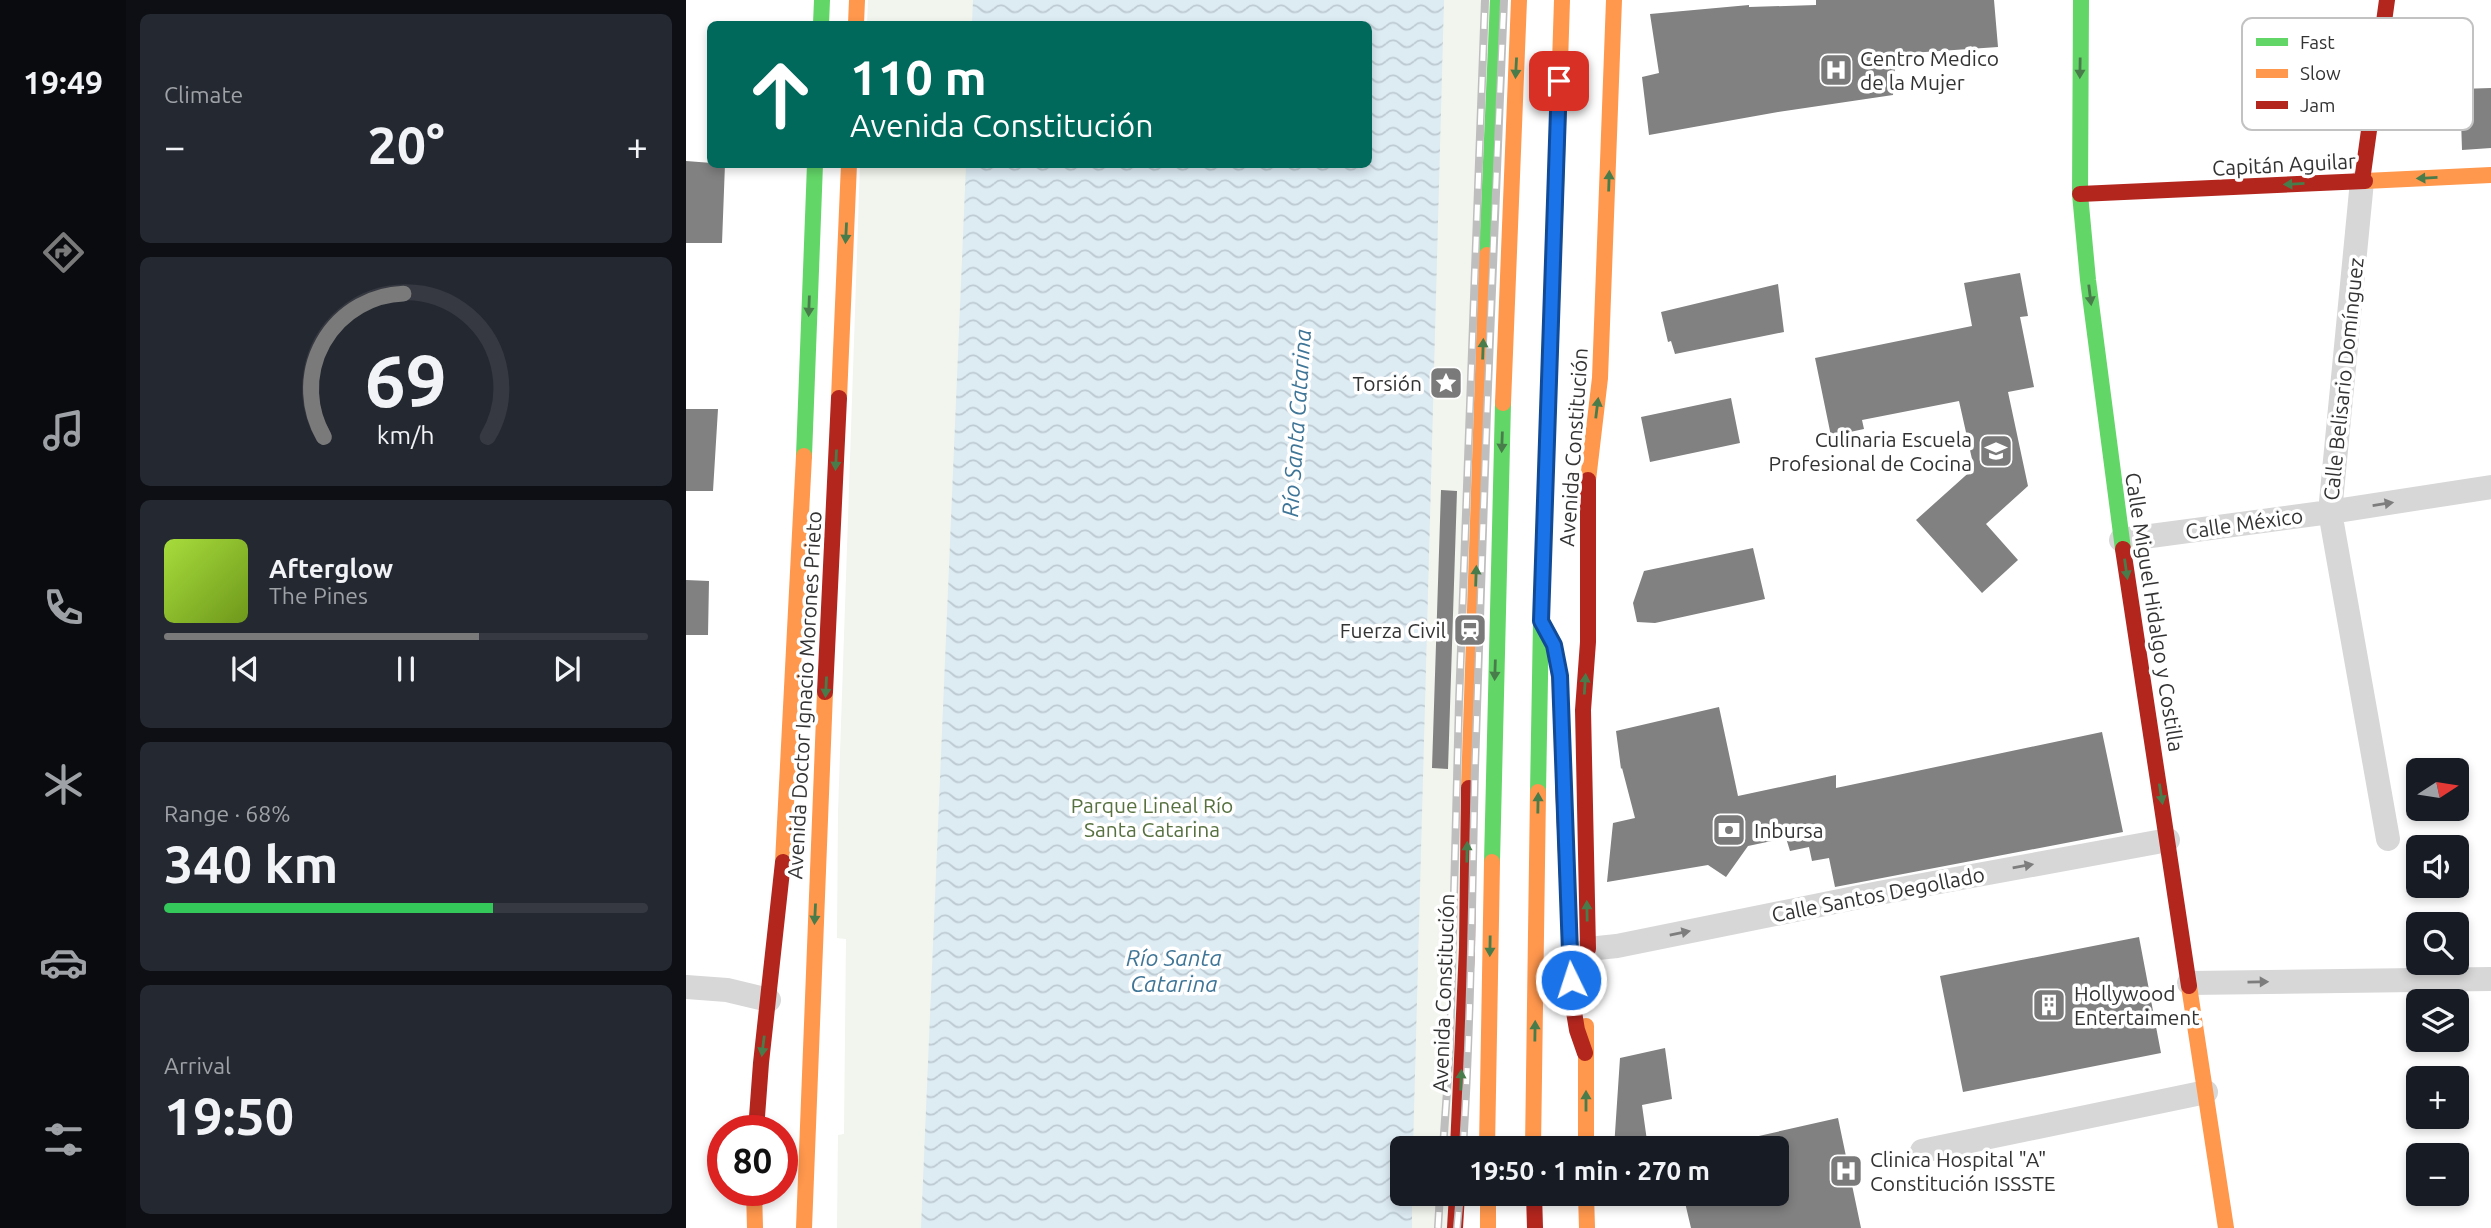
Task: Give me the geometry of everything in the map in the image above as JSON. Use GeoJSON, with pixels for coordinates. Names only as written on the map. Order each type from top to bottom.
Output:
{"type":"FeatureCollection","features":[{"type":"Feature","properties":{"kind":"main road"},"geometry":{"type":"LineString","coordinates":[[821,21],[822,0]]}},
{"type":"Feature","properties":{"kind":"main road"},"geometry":{"type":"LineString","coordinates":[[856,21],[857,0]]}},
{"type":"Feature","properties":{"kind":"main road","name":"Avenida Constitución"},"geometry":{"type":"LineString","coordinates":[[1459,1136],[1467,947],[1467,857],[1488,212],[1498,0]]}},
{"type":"Feature","properties":{"kind":"main road"},"geometry":{"type":"LineString","coordinates":[[1487,1136],[1494,686],[1519,0]]}},
{"type":"Feature","properties":{"kind":"main road","name":"Avenida Constitución"},"geometry":{"type":"LineString","coordinates":[[1534,1136],[1541,621],[1562,0]]}},
{"type":"Feature","properties":{"kind":"main road","name":"Avenida Constitución"},"geometry":{"type":"LineString","coordinates":[[1588,955],[1583,710],[1588,642],[1587,490],[1600,378],[1614,0]]}},
{"type":"Feature","properties":{"kind":"main road","name":"Calle Miguel Hidalgo y Costilla"},"geometry":{"type":"LineString","coordinates":[[2081,0],[2080,194],[2088,280],[2121,540],[2226,1228]]}},
{"type":"Feature","properties":{"kind":"main road","name":"Calle Belisario Domínguez"},"geometry":{"type":"LineString","coordinates":[[2385,18],[2387,0]]}},
{"type":"Feature","properties":{"kind":"main road","name":"Calle Belisario Domínguez"},"geometry":{"type":"LineString","coordinates":[[2362,181],[2369,130]]}},
{"type":"Feature","properties":{"kind":"main road","name":"Avenida Doctor Ignacio Morones Prieto"},"geometry":{"type":"LineString","coordinates":[[756,1115],[784,852],[815,168]]}},
{"type":"Feature","properties":{"kind":"main road","name":"Avenida Doctor Ignacio Morones Prieto"},"geometry":{"type":"LineString","coordinates":[[804,1228],[811,998],[849,168]]}},
{"type":"Feature","properties":{"kind":"main road","name":"Capitán Aguilar"},"geometry":{"type":"LineString","coordinates":[[2080,194],[2491,175]]}},
{"type":"Feature","properties":{"kind":"main road"},"geometry":{"type":"LineString","coordinates":[[1541,621],[1558,658]]}},
{"type":"Feature","properties":{"kind":"main road"},"geometry":{"type":"LineString","coordinates":[[1563,769],[1572,1000],[1577,1030],[1585,1053]]}},
{"type":"Feature","properties":{"kind":"main road"},"geometry":{"type":"LineString","coordinates":[[1586,1136],[1587,987]]}},
{"type":"Feature","properties":{"kind":"main road"},"geometry":{"type":"LineString","coordinates":[[754,1206],[755,1228]]}},
{"type":"Feature","properties":{"kind":"main road"},"geometry":{"type":"LineString","coordinates":[[1455,1228],[1456,1206]]}},
{"type":"Feature","properties":{"kind":"main road"},"geometry":{"type":"LineString","coordinates":[[1488,1206],[1488,1228]]}},
{"type":"Feature","properties":{"kind":"main road"},"geometry":{"type":"LineString","coordinates":[[1534,1206],[1535,1228]]}},
{"type":"Feature","properties":{"kind":"main road"},"geometry":{"type":"LineString","coordinates":[[1586,1206],[1587,1228]]}},
{"type":"Feature","properties":{"kind":"street","name":"Calle Belisario Domínguez"},"geometry":{"type":"LineString","coordinates":[[2362,181],[2330,512],[2388,839]]}},
{"type":"Feature","properties":{"kind":"street","name":"Calle México"},"geometry":{"type":"LineString","coordinates":[[2121,540],[2491,487]]}},
{"type":"Feature","properties":{"kind":"street","name":"Calle Santos Degollado"},"geometry":{"type":"LineString","coordinates":[[1588,955],[1617,946],[1879,893],[2168,840]]}},
{"type":"Feature","properties":{"kind":"street"},"geometry":{"type":"LineString","coordinates":[[2189,983],[2491,979]]}},
{"type":"Feature","properties":{"kind":"street"},"geometry":{"type":"LineString","coordinates":[[686,987],[727,990],[768,1000]]}},
{"type":"Feature","properties":{"kind":"street"},"geometry":{"type":"LineString","coordinates":[[1923,1151],[2206,1092]]}},
{"type":"Feature","properties":{"kind":"green space","name":"Río Santa Catarina"},"geometry":{"type":"Polygon","coordinates":[[[868,0],[1493,0],[1461,1136],[1390,1136],[1390,1206],[1455,1206],[1452,1228],[837,1228],[838,1135],[844,1134],[846,939],[837,938],[838,813],[860,168],[1372,168],[1372,21],[867,21],[868,0]]]}},
{"type":"Feature","properties":{"kind":"water","name":"Río Santa Catarina"},"geometry":{"type":"Polygon","coordinates":[[[973,0],[1444,0],[1413,1136],[1390,1136],[1390,1206],[1412,1206],[1412,1228],[921,1228],[966,168],[1372,168],[1372,21],[972,21],[973,0]]]}},
{"type":"Feature","properties":{"kind":"building","name":"Centro Medico de la Mujer"},"geometry":{"type":"Polygon","coordinates":[[[1816,0],[1994,0],[1998,47],[1896,54],[1893,95],[1649,135],[1642,77],[1659,73],[1650,14],[1749,5],[1816,5],[1816,0]]]}},
{"type":"Feature","properties":{"kind":"building"},"geometry":{"type":"Polygon","coordinates":[[[2491,88],[2491,148],[2462,150],[2461,130],[2473,130],[2473,89],[2491,88]]]}},
{"type":"Feature","properties":{"kind":"building"},"geometry":{"type":"Polygon","coordinates":[[[686,161],[707,163],[707,168],[725,168],[722,243],[686,243],[686,161]]]}},
{"type":"Feature","properties":{"kind":"building"},"geometry":{"type":"Polygon","coordinates":[[[2020,273],[2028,316],[2020,317],[2034,387],[2008,392],[2028,486],[1986,524],[2018,560],[1982,593],[1916,520],[1974,468],[1959,401],[1862,420],[1864,429],[1831,436],[1815,358],[1972,326],[1964,283],[2020,273]]]}},
{"type":"Feature","properties":{"kind":"building"},"geometry":{"type":"Polygon","coordinates":[[[1778,284],[1784,332],[1675,354],[1671,341],[1668,342],[1661,312],[1778,284]]]}},
{"type":"Feature","properties":{"kind":"building"},"geometry":{"type":"Polygon","coordinates":[[[1731,398],[1740,443],[1650,462],[1641,417],[1731,398]]]}},
{"type":"Feature","properties":{"kind":"building"},"geometry":{"type":"Polygon","coordinates":[[[686,409],[718,409],[713,491],[686,491],[686,409]]]}},
{"type":"Feature","properties":{"kind":"building"},"geometry":{"type":"Polygon","coordinates":[[[1441,490],[1457,491],[1448,769],[1432,768],[1441,490]]]}},
{"type":"Feature","properties":{"kind":"building"},"geometry":{"type":"Polygon","coordinates":[[[1753,548],[1765,599],[1655,623],[1637,622],[1633,603],[1644,571],[1753,548]]]}},
{"type":"Feature","properties":{"kind":"building"},"geometry":{"type":"Polygon","coordinates":[[[686,580],[709,581],[708,635],[686,635],[686,580]]]}},
{"type":"Feature","properties":{"kind":"building"},"geometry":{"type":"Polygon","coordinates":[[[1719,707],[1738,796],[1836,775],[1836,788],[2102,732],[2123,832],[1835,887],[1829,858],[1812,861],[1809,847],[1790,851],[1786,838],[1748,846],[1726,877],[1708,865],[1607,882],[1613,823],[1635,818],[1621,769],[1616,731],[1719,707]]]}},
{"type":"Feature","properties":{"kind":"building","name":"Hollywood Entertaiment"},"geometry":{"type":"Polygon","coordinates":[[[2139,937],[2161,1053],[1963,1092],[1940,976],[2139,937]]]}},
{"type":"Feature","properties":{"kind":"building"},"geometry":{"type":"Polygon","coordinates":[[[1665,1048],[1672,1099],[1642,1105],[1646,1136],[1615,1136],[1620,1058],[1665,1048]]]}},
{"type":"Feature","properties":{"kind":"building"},"geometry":{"type":"Polygon","coordinates":[[[1838,1118],[1861,1228],[1691,1228],[1686,1206],[1789,1206],[1789,1136],[1759,1136],[1838,1118]]]}},
{"type":"Feature","properties":{"kind":"railway"},"geometry":{"type":"LineString","coordinates":[[1444,1136],[1450,1048],[1459,703],[1485,0]]}},
{"type":"Feature","properties":{"kind":"railway"},"geometry":{"type":"LineString","coordinates":[[1464,1136],[1504,0]]}},
{"type":"Feature","properties":{"kind":"railway"},"geometry":{"type":"LineString","coordinates":[[1438,1228],[1439,1206]]}},
{"type":"Feature","properties":{"kind":"railway"},"geometry":{"type":"LineString","coordinates":[[1457,1228],[1459,1206]]}},
{"type":"Feature","properties":{"kind":"traffic: fast"},"geometry":{"type":"LineString","coordinates":[[821,21],[822,0]]}},
{"type":"Feature","properties":{"kind":"traffic: fast"},"geometry":{"type":"LineString","coordinates":[[1487,255],[1498,0]]}},
{"type":"Feature","properties":{"kind":"traffic: fast"},"geometry":{"type":"LineString","coordinates":[[2081,0],[2080,194],[2088,280],[2123,549]]}},
{"type":"Feature","properties":{"kind":"traffic: fast"},"geometry":{"type":"LineString","coordinates":[[1538,792],[1541,621],[1557,158]]}},
{"type":"Feature","properties":{"kind":"traffic: fast"},"geometry":{"type":"LineString","coordinates":[[804,456],[815,168]]}},
{"type":"Feature","properties":{"kind":"traffic: fast"},"geometry":{"type":"LineString","coordinates":[[1492,862],[1503,403]]}},
{"type":"Feature","properties":{"kind":"traffic: slow"},"geometry":{"type":"LineString","coordinates":[[856,21],[857,0]]}},
{"type":"Feature","properties":{"kind":"traffic: slow"},"geometry":{"type":"LineString","coordinates":[[1503,403],[1519,0]]}},
{"type":"Feature","properties":{"kind":"traffic: slow"},"geometry":{"type":"LineString","coordinates":[[1557,158],[1562,0]]}},
{"type":"Feature","properties":{"kind":"traffic: slow"},"geometry":{"type":"LineString","coordinates":[[1588,480],[1600,378],[1614,0]]}},
{"type":"Feature","properties":{"kind":"traffic: slow"},"geometry":{"type":"LineString","coordinates":[[839,398],[849,168]]}},
{"type":"Feature","properties":{"kind":"traffic: slow"},"geometry":{"type":"LineString","coordinates":[[2365,181],[2491,175]]}},
{"type":"Feature","properties":{"kind":"traffic: slow"},"geometry":{"type":"LineString","coordinates":[[1469,788],[1487,255]]}},
{"type":"Feature","properties":{"kind":"traffic: slow"},"geometry":{"type":"LineString","coordinates":[[783,862],[804,456]]}},
{"type":"Feature","properties":{"kind":"traffic: slow"},"geometry":{"type":"LineString","coordinates":[[804,1228],[825,692]]}},
{"type":"Feature","properties":{"kind":"traffic: slow"},"geometry":{"type":"LineString","coordinates":[[1533,1136],[1538,792]]}},
{"type":"Feature","properties":{"kind":"traffic: slow"},"geometry":{"type":"LineString","coordinates":[[1487,1136],[1492,862]]}},
{"type":"Feature","properties":{"kind":"traffic: slow"},"geometry":{"type":"LineString","coordinates":[[2189,986],[2226,1228]]}},
{"type":"Feature","properties":{"kind":"traffic: slow"},"geometry":{"type":"LineString","coordinates":[[1586,1026],[1586,1136]]}},
{"type":"Feature","properties":{"kind":"traffic: slow"},"geometry":{"type":"LineString","coordinates":[[754,1206],[755,1228]]}},
{"type":"Feature","properties":{"kind":"traffic: slow"},"geometry":{"type":"LineString","coordinates":[[1488,1206],[1488,1228]]}},
{"type":"Feature","properties":{"kind":"traffic: slow"},"geometry":{"type":"LineString","coordinates":[[1586,1206],[1587,1228]]}},
{"type":"Feature","properties":{"kind":"traffic: jam"},"geometry":{"type":"LineString","coordinates":[[2385,18],[2387,0]]}},
{"type":"Feature","properties":{"kind":"traffic: jam"},"geometry":{"type":"LineString","coordinates":[[2362,181],[2369,130]]}},
{"type":"Feature","properties":{"kind":"traffic: jam"},"geometry":{"type":"LineString","coordinates":[[2080,194],[2365,181]]}},
{"type":"Feature","properties":{"kind":"traffic: jam"},"geometry":{"type":"LineString","coordinates":[[825,692],[839,398]]}},
{"type":"Feature","properties":{"kind":"traffic: jam"},"geometry":{"type":"LineString","coordinates":[[1588,480],[1588,642],[1583,710],[1588,949]]}},
{"type":"Feature","properties":{"kind":"traffic: jam"},"geometry":{"type":"LineString","coordinates":[[2123,549],[2189,986]]}},
{"type":"Feature","properties":{"kind":"traffic: jam"},"geometry":{"type":"LineString","coordinates":[[1563,781],[1572,1000],[1577,1030],[1585,1053]]}},
{"type":"Feature","properties":{"kind":"traffic: jam"},"geometry":{"type":"LineString","coordinates":[[1459,1136],[1467,947],[1469,788]]}},
{"type":"Feature","properties":{"kind":"traffic: jam"},"geometry":{"type":"LineString","coordinates":[[757,1115],[783,862]]}},
{"type":"Feature","properties":{"kind":"traffic: jam"},"geometry":{"type":"LineString","coordinates":[[1455,1228],[1456,1206]]}},
{"type":"Feature","properties":{"kind":"traffic: jam"},"geometry":{"type":"LineString","coordinates":[[1534,1206],[1535,1228]]}},
{"type":"Feature","properties":{"kind":"place","name":"Centro Medico de la Mujer"},"geometry":{"type":"Point","coordinates":[1836,70]}},
{"type":"Feature","properties":{"kind":"place","name":"Torsión"},"geometry":{"type":"Point","coordinates":[1446,383]}},
{"type":"Feature","properties":{"kind":"place","name":"Culinaria Escuela Profesional de Cocina"},"geometry":{"type":"Point","coordinates":[1996,451]}},
{"type":"Feature","properties":{"kind":"place","name":"Fuerza Civil"},"geometry":{"type":"Point","coordinates":[1470,630]}},
{"type":"Feature","properties":{"kind":"place","name":"Inbursa"},"geometry":{"type":"Point","coordinates":[1729,830]}},
{"type":"Feature","properties":{"kind":"place","name":"Hollywood Entertaiment"},"geometry":{"type":"Point","coordinates":[2049,1005]}},
{"type":"Feature","properties":{"kind":"place","name":"Clinica Hospital \"A\" Constitución ISSSTE"},"geometry":{"type":"Point","coordinates":[1846,1171]}},
{"type":"Feature","properties":{"kind":"route"},"geometry":{"type":"LineString","coordinates":[[1559,81],[1541,621],[1554,645],[1560,676],[1571,980]]}},
{"type":"Feature","properties":{"kind":"park label","name":"Parque Lineal Río Santa Catarina"},"geometry":{"type":"Point","coordinates":[1152,817]}}]}
